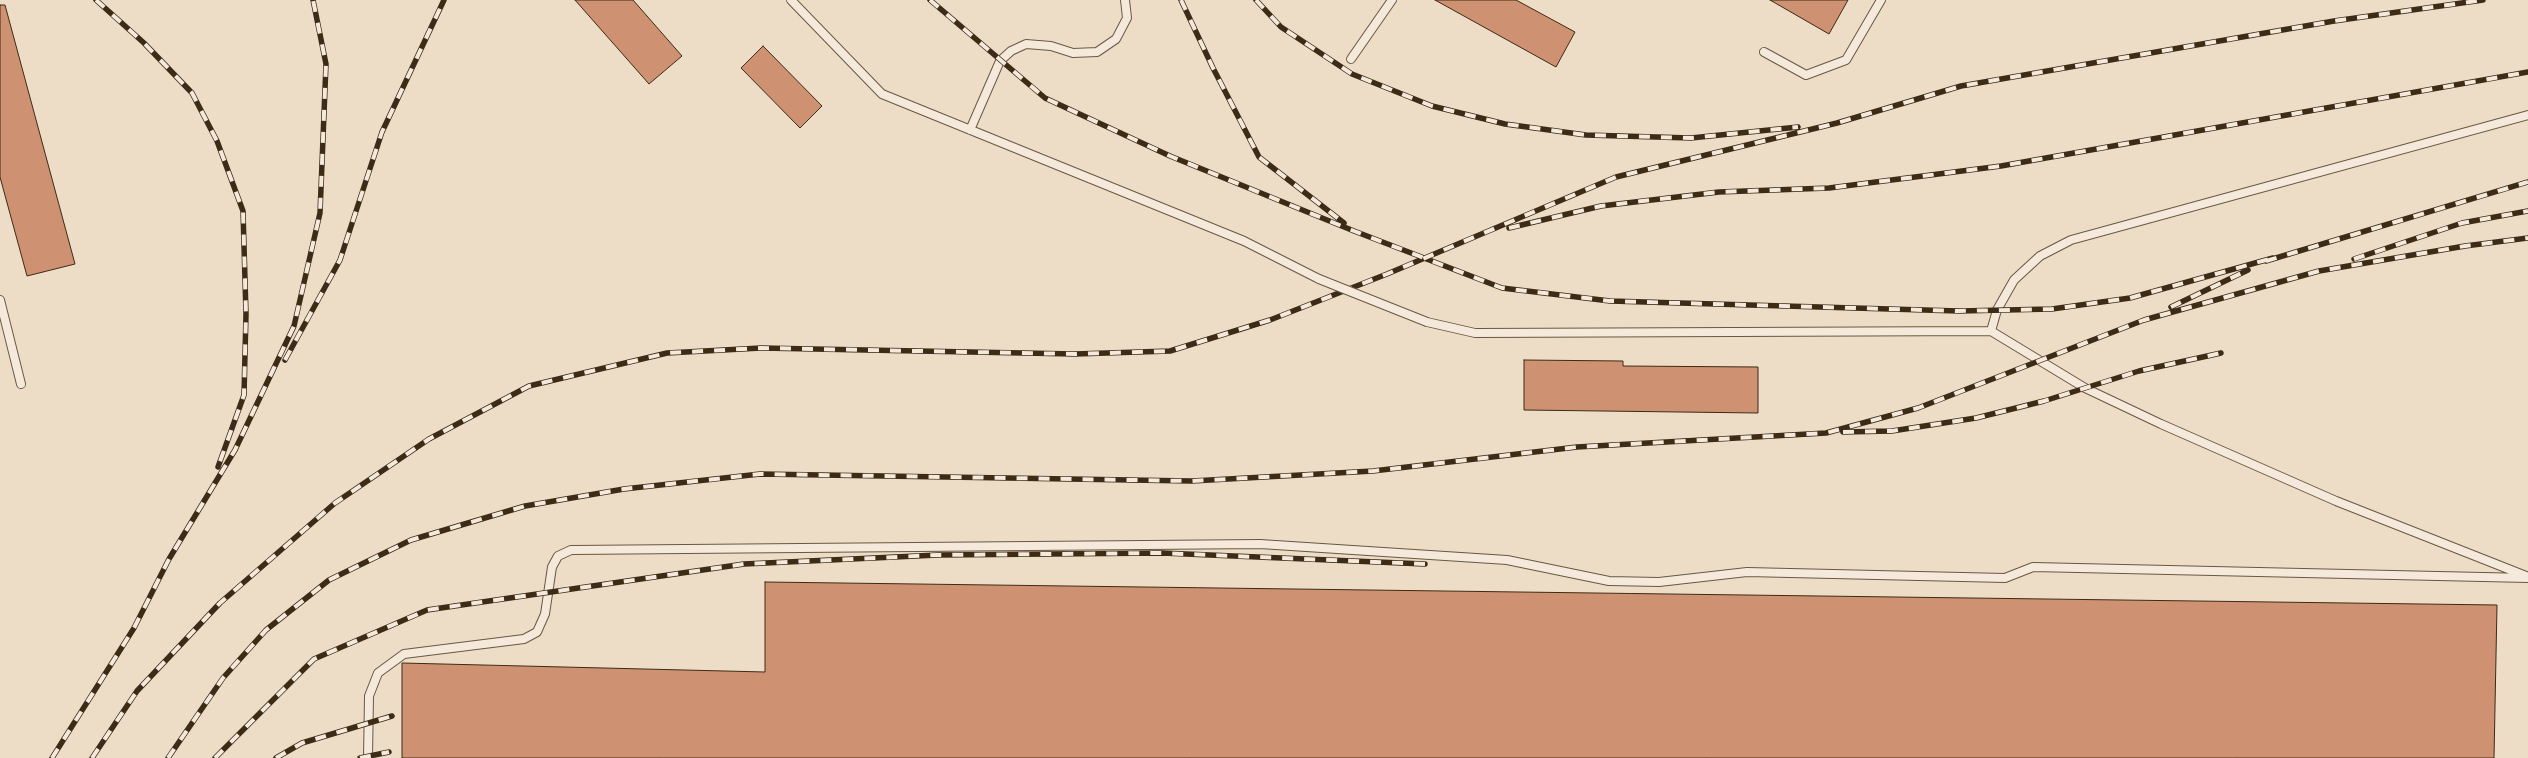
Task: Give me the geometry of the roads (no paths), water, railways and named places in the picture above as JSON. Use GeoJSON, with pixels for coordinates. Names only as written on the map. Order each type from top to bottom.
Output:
{"type":"FeatureCollection","features":[{"type":"Feature","properties":{"kind":"lane"},"geometry":{"type":"LineString","coordinates":[[791,0],[882,94],[1244,240],[1319,279],[1427,322],[1475,333],[1991,331],[2085,388],[2161,424],[2336,501],[2528,577]]}},
{"type":"Feature","properties":{"kind":"lane"},"geometry":{"type":"LineString","coordinates":[[970,130],[1000,61],[1011,51],[1026,44],[1051,46],[1073,53],[1097,52],[1116,39],[1127,18],[1125,0]]}},
{"type":"Feature","properties":{"kind":"lane"},"geometry":{"type":"LineString","coordinates":[[1351,59],[1392,0]]}},
{"type":"Feature","properties":{"kind":"lane"},"geometry":{"type":"LineString","coordinates":[[1764,52],[1806,76],[1846,60],[1880,0]]}},
{"type":"Feature","properties":{"kind":"lane"},"geometry":{"type":"LineString","coordinates":[[1991,331],[1997,310],[2014,280],[2040,256],[2072,240],[2528,115]]}},
{"type":"Feature","properties":{"kind":"lane"},"geometry":{"type":"LineString","coordinates":[[0,300],[21,384]]}},
{"type":"Feature","properties":{"kind":"lane"},"geometry":{"type":"LineString","coordinates":[[368,758],[369,696],[378,673],[404,654],[524,639],[537,632],[544,614],[552,567],[558,556],[571,550],[1260,544],[1506,560],[1610,581],[1660,582],[1747,572],[2005,578],[2033,568],[2528,577]]}},
{"type":"Feature","properties":{"kind":"railway"},"geometry":{"type":"LineString","coordinates":[[96,0],[144,43],[192,93],[217,141],[243,211],[246,314],[244,395],[218,467]]}},
{"type":"Feature","properties":{"kind":"railway"},"geometry":{"type":"LineString","coordinates":[[52,758],[134,628],[169,559],[235,450],[294,326],[320,213],[326,64],[313,0]]}},
{"type":"Feature","properties":{"kind":"railway"},"geometry":{"type":"LineString","coordinates":[[285,360],[340,260],[382,132],[444,0]]}},
{"type":"Feature","properties":{"kind":"railway"},"geometry":{"type":"LineString","coordinates":[[930,0],[1045,98],[1170,156],[1354,231],[1502,288],[1610,301],[1959,311],[2052,309],[2130,298],[2273,258]]}},
{"type":"Feature","properties":{"kind":"railway"},"geometry":{"type":"LineString","coordinates":[[1181,0],[1213,68],[1259,157],[1344,223]]}},
{"type":"Feature","properties":{"kind":"railway"},"geometry":{"type":"LineString","coordinates":[[1256,0],[1281,27],[1352,74],[1432,106],[1505,124],[1586,135],[1691,138],[1798,127]]}},
{"type":"Feature","properties":{"kind":"railway"},"geometry":{"type":"LineString","coordinates":[[92,758],[137,691],[220,603],[335,503],[429,439],[529,386],[667,353],[761,348],[1075,354],[1170,351],[1270,320],[1387,274],[1616,177],[1837,123],[1961,86],[2334,21],[2483,0]]}},
{"type":"Feature","properties":{"kind":"railway"},"geometry":{"type":"LineString","coordinates":[[1509,228],[1601,206],[1719,192],[1829,188],[2001,166],[2528,72]]}},
{"type":"Feature","properties":{"kind":"railway"},"geometry":{"type":"LineString","coordinates":[[2266,261],[2528,182]]}},
{"type":"Feature","properties":{"kind":"railway"},"geometry":{"type":"LineString","coordinates":[[2354,259],[2462,223],[2528,211]]}},
{"type":"Feature","properties":{"kind":"railway"},"geometry":{"type":"LineString","coordinates":[[168,758],[223,678],[266,630],[329,580],[411,540],[525,506],[624,489],[760,474],[1192,481],[1373,471],[1577,447],[1826,433],[1918,408],[2144,320],[2319,271],[2465,246],[2528,238]]}},
{"type":"Feature","properties":{"kind":"railway"},"geometry":{"type":"LineString","coordinates":[[2171,307],[2248,270]]}},
{"type":"Feature","properties":{"kind":"railway"},"geometry":{"type":"LineString","coordinates":[[1843,432],[1892,431],[1976,418],[2044,401],[2139,371],[2221,353]]}},
{"type":"Feature","properties":{"kind":"railway"},"geometry":{"type":"LineString","coordinates":[[215,758],[314,659],[427,610],[744,564],[938,555],[1162,553],[1425,564]]}},
{"type":"Feature","properties":{"kind":"railway"},"geometry":{"type":"LineString","coordinates":[[276,758],[302,743],[392,716]]}},
{"type":"Feature","properties":{"kind":"railway"},"geometry":{"type":"LineString","coordinates":[[360,758],[389,752]]}}]}
